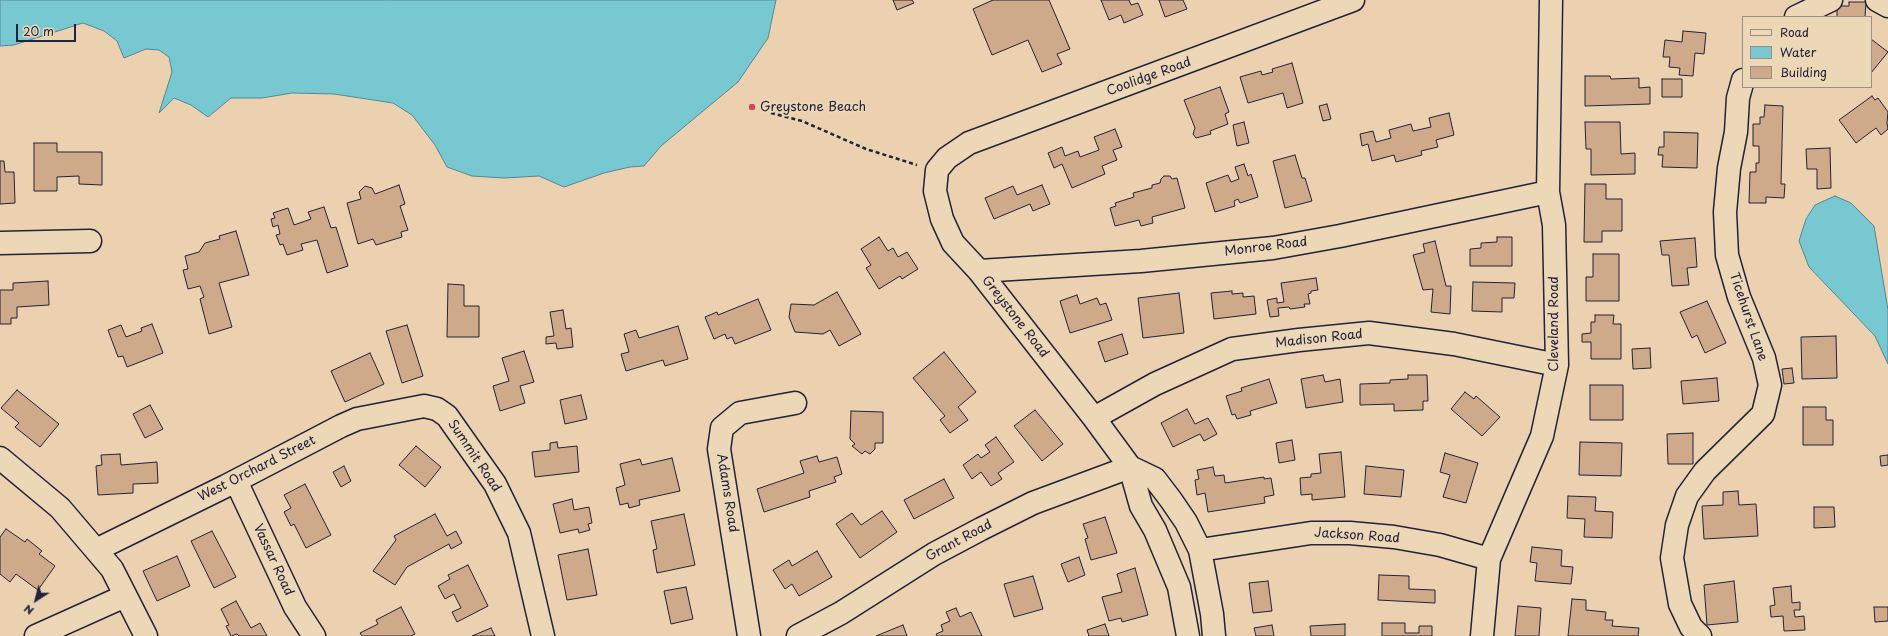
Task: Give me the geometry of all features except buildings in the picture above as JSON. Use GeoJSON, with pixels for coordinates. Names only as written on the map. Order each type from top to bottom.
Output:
{"type":"FeatureCollection","features":[{"type":"Feature","properties":{"kind":"street","name":"Coolidge Road"},"geometry":{"type":"LineString","coordinates":[[942,164],[969,144],[1353,0]]}},
{"type":"Feature","properties":{"kind":"street","name":"Cleveland Road"},"geometry":{"type":"LineString","coordinates":[[1482,636],[1489,559],[1542,436],[1557,365],[1554,225],[1548,192],[1551,0]]}},
{"type":"Feature","properties":{"kind":"street"},"geometry":{"type":"LineString","coordinates":[[1798,16],[1831,0]]}},
{"type":"Feature","properties":{"kind":"street"},"geometry":{"type":"LineString","coordinates":[[1877,0],[1888,6]]}},
{"type":"Feature","properties":{"kind":"street","name":"Ticehurst Lane"},"geometry":{"type":"LineString","coordinates":[[1700,636],[1691,627],[1680,604],[1672,558],[1677,525],[1687,496],[1705,471],[1763,414],[1770,385],[1764,358],[1739,296],[1727,255],[1725,212],[1729,168],[1736,132],[1738,98],[1742,84]]}},
{"type":"Feature","properties":{"kind":"street","name":"Greystone Road"},"geometry":{"type":"LineString","coordinates":[[942,164],[935,191],[942,219],[953,243],[979,271],[1094,418],[1130,467],[1141,506],[1160,541],[1179,587],[1188,636]]}},
{"type":"Feature","properties":{"kind":"street","name":"Monroe Road"},"geometry":{"type":"LineString","coordinates":[[979,271],[1141,261],[1273,248],[1340,236],[1548,192]]}},
{"type":"Feature","properties":{"kind":"street"},"geometry":{"type":"LineString","coordinates":[[0,243],[90,241]]}},
{"type":"Feature","properties":{"kind":"street","name":"Madison Road"},"geometry":{"type":"LineString","coordinates":[[1094,418],[1155,384],[1232,349],[1299,340],[1369,334],[1454,344],[1557,365]]}},
{"type":"Feature","properties":{"kind":"street","name":"Adams Road"},"geometry":{"type":"LineString","coordinates":[[749,636],[719,449],[722,428],[740,413],[795,403]]}},
{"type":"Feature","properties":{"kind":"street","name":"West Orchard Street"},"geometry":{"type":"LineString","coordinates":[[96,550],[236,481],[341,426],[357,419],[424,406]]}},
{"type":"Feature","properties":{"kind":"street","name":"Summit Road"},"geometry":{"type":"LineString","coordinates":[[424,406],[437,409],[447,416],[495,484],[519,534],[543,636]]}},
{"type":"Feature","properties":{"kind":"street"},"geometry":{"type":"LineString","coordinates":[[0,458],[60,508],[112,569],[146,636]]}},
{"type":"Feature","properties":{"kind":"street","name":"Greystone Road"},"geometry":{"type":"LineString","coordinates":[[1130,467],[1155,479],[1186,522],[1200,550],[1212,614],[1214,636]]}},
{"type":"Feature","properties":{"kind":"street","name":"Grant Road"},"geometry":{"type":"LineString","coordinates":[[798,636],[841,613],[934,554],[1033,502],[1130,467]]}},
{"type":"Feature","properties":{"kind":"street","name":"Vassar Road"},"geometry":{"type":"LineString","coordinates":[[236,481],[294,607],[314,636]]}},
{"type":"Feature","properties":{"kind":"street","name":"Jackson Road"},"geometry":{"type":"LineString","coordinates":[[1200,550],[1311,532],[1350,533],[1394,537],[1440,545],[1489,559]]}},
{"type":"Feature","properties":{"kind":"street"},"geometry":{"type":"LineString","coordinates":[[36,636],[125,596]]}},
{"type":"Feature","properties":{"kind":"path"},"geometry":{"type":"LineString","coordinates":[[771,113],[802,121],[866,149],[942,164]]}},
{"type":"Feature","properties":{"kind":"water"},"geometry":{"type":"Polygon","coordinates":[[[0,0],[776,0],[768,38],[738,82],[661,146],[644,166],[630,167],[604,173],[564,187],[539,176],[504,178],[472,176],[447,167],[435,145],[412,115],[393,103],[334,94],[292,93],[262,98],[231,98],[208,117],[191,105],[174,98],[159,113],[172,72],[169,57],[159,50],[146,49],[124,58],[117,41],[104,31],[83,23],[14,45],[0,46],[0,0]]]}},
{"type":"Feature","properties":{"kind":"water"},"geometry":{"type":"Polygon","coordinates":[[[1835,196],[1851,203],[1874,226],[1888,310],[1888,364],[1875,336],[1809,267],[1799,241],[1806,219],[1815,205],[1835,196]]]}},
{"type":"Feature","properties":{"kind":"place","name":"Greystone Beach"},"geometry":{"type":"Point","coordinates":[752,107]}}]}
